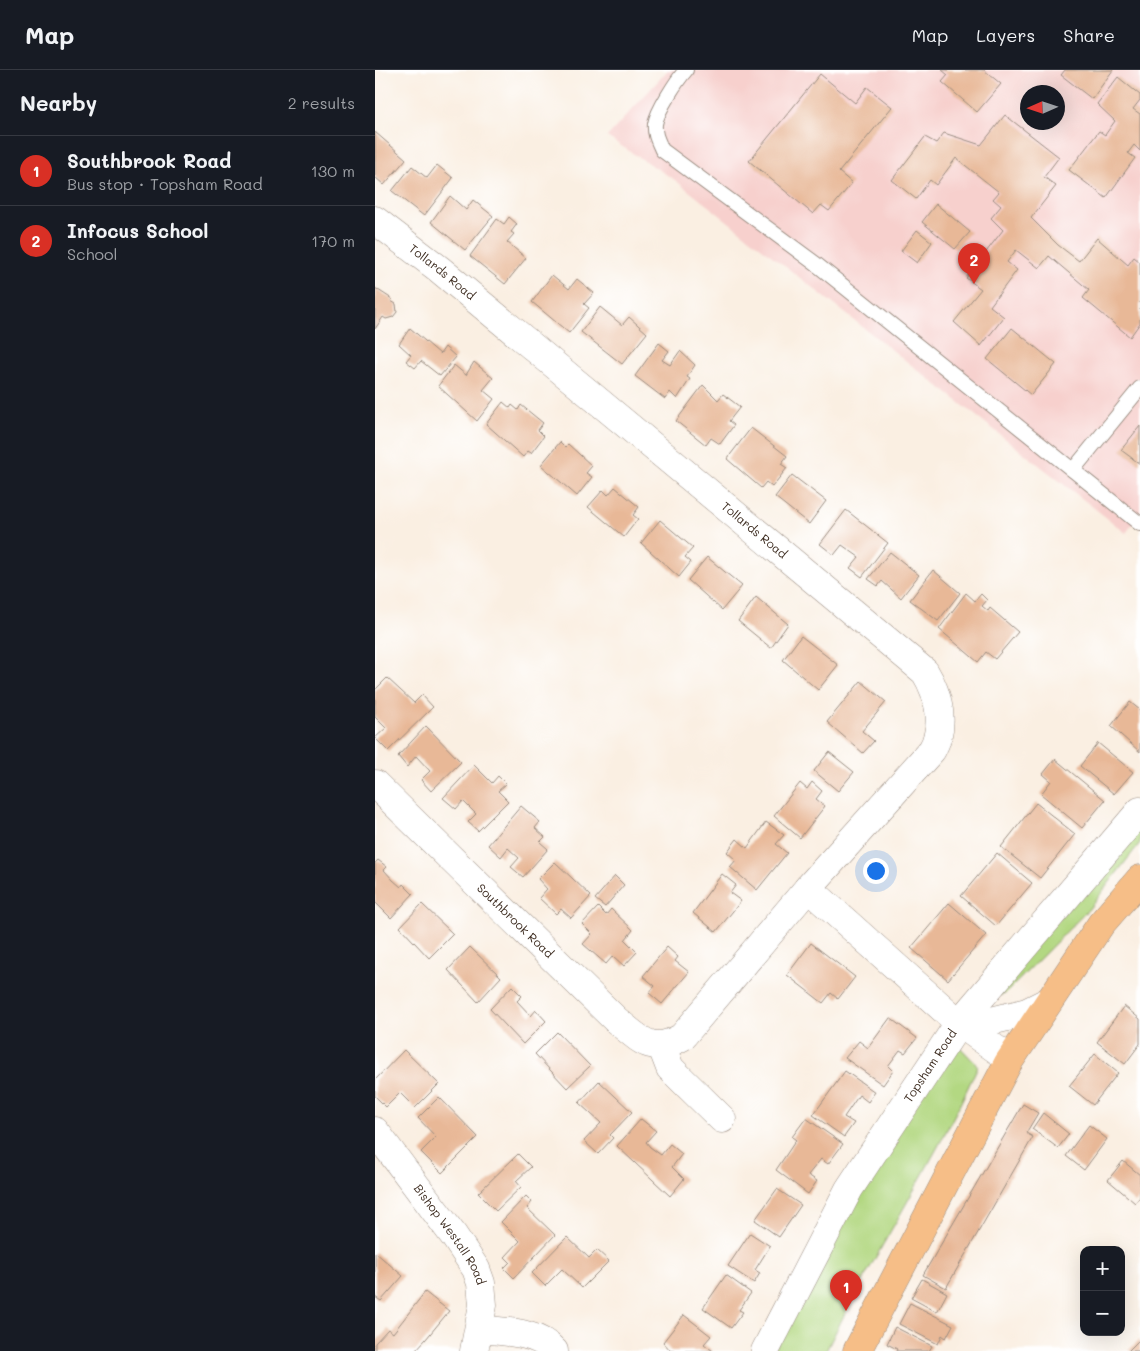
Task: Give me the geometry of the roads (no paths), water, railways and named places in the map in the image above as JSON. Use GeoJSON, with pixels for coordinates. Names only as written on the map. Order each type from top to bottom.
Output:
{"type":"FeatureCollection","features":[{"type":"Feature","properties":{"kind":"main road"},"geometry":{"type":"LineString","coordinates":[[857,1351],[1010,1059],[1101,924],[1140,879]]}},
{"type":"Feature","properties":{"kind":"street","name":"Tollards Road"},"geometry":{"type":"LineString","coordinates":[[375,220],[439,269],[925,672],[935,687],[939,709],[939,738],[932,750],[808,888]]}},
{"type":"Feature","properties":{"kind":"street","name":"Southbrook Road"},"geometry":{"type":"LineString","coordinates":[[375,784],[616,1020],[642,1041],[651,1046],[662,1046]]}},
{"type":"Feature","properties":{"kind":"street","name":"Topsham Road"},"geometry":{"type":"LineString","coordinates":[[765,1351],[849,1189],[963,1025],[1140,812]]}},
{"type":"Feature","properties":{"kind":"street"},"geometry":{"type":"LineString","coordinates":[[722,1119],[669,1068],[662,1046],[682,1037],[808,888],[963,1025],[1010,1059]]}},
{"type":"Feature","properties":{"kind":"street"},"geometry":{"type":"LineString","coordinates":[[963,1025],[1027,1012],[1049,1001]]}},
{"type":"Feature","properties":{"kind":"street","name":"Bishop Westall Road"},"geometry":{"type":"LineString","coordinates":[[375,1131],[454,1236],[476,1269],[481,1283],[483,1305],[477,1340]]}},
{"type":"Feature","properties":{"kind":"street"},"geometry":{"type":"LineString","coordinates":[[477,1340],[524,1334],[547,1343],[554,1351]]}},
{"type":"Feature","properties":{"kind":"lane"},"geometry":{"type":"LineString","coordinates":[[686,70],[655,122],[656,137],[662,150],[816,264],[1140,524]]}},
{"type":"Feature","properties":{"kind":"lane"},"geometry":{"type":"LineString","coordinates":[[1073,470],[1140,388]]}},
{"type":"Feature","properties":{"kind":"place","name":"Infocus School"},"geometry":{"type":"Point","coordinates":[974,284]}},
{"type":"Feature","properties":{"kind":"place","name":"Southbrook Road"},"geometry":{"type":"Point","coordinates":[846,1311]}}]}
